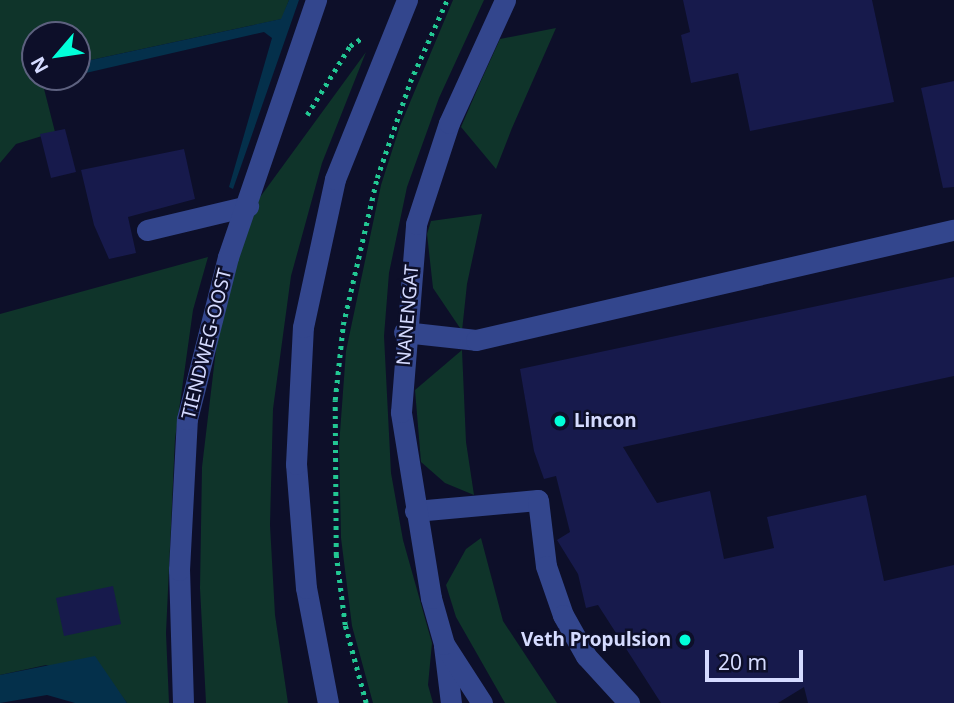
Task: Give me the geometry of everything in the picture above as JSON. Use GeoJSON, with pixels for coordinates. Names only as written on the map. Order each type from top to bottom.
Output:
{"type":"FeatureCollection","features":[{"type":"Feature","properties":{"kind":"street","name":"TIENDWEG-OOST"},"geometry":{"type":"LineString","coordinates":[[183,703],[179,570],[187,419],[228,257],[248,206],[316,0]]}},
{"type":"Feature","properties":{"kind":"street","name":"NANENGAT"},"geometry":{"type":"LineString","coordinates":[[451,703],[444,644],[415,511],[401,412],[404,332],[416,224],[449,123],[505,0]]}},
{"type":"Feature","properties":{"kind":"street"},"geometry":{"type":"LineString","coordinates":[[328,703],[306,588],[296,464],[303,327],[335,179],[403,8]]}},
{"type":"Feature","properties":{"kind":"street"},"geometry":{"type":"LineString","coordinates":[[147,230],[248,206]]}},
{"type":"Feature","properties":{"kind":"street"},"geometry":{"type":"LineString","coordinates":[[404,332],[476,340],[954,230]]}},
{"type":"Feature","properties":{"kind":"street"},"geometry":{"type":"LineString","coordinates":[[415,511],[538,500],[546,566],[563,615],[586,656],[629,703]]}},
{"type":"Feature","properties":{"kind":"street","name":"NANENGAT"},"geometry":{"type":"LineString","coordinates":[[444,644],[482,703]]}},
{"type":"Feature","properties":{"kind":"path"},"geometry":{"type":"LineString","coordinates":[[366,703],[345,625],[336,555],[335,400],[343,325],[377,178],[410,82],[447,0]]}},
{"type":"Feature","properties":{"kind":"path"},"geometry":{"type":"LineString","coordinates":[[305,118],[350,46],[403,8]]}},
{"type":"Feature","properties":{"kind":"green space"},"geometry":{"type":"Polygon","coordinates":[[[0,0],[289,0],[282,19],[91,60],[91,21],[21,21],[21,91],[45,91],[55,132],[16,144],[0,163],[0,0]]]}},
{"type":"Feature","properties":{"kind":"green space"},"geometry":{"type":"Polygon","coordinates":[[[453,0],[484,0],[439,98],[407,187],[389,273],[384,336],[391,473],[403,540],[432,643],[428,685],[433,703],[373,703],[352,626],[341,538],[339,446],[346,351],[381,185],[400,126],[453,0]]]}},
{"type":"Feature","properties":{"kind":"green space"},"geometry":{"type":"Polygon","coordinates":[[[556,28],[496,169],[461,127],[500,39],[556,28]]]}},
{"type":"Feature","properties":{"kind":"green space"},"geometry":{"type":"Polygon","coordinates":[[[366,52],[322,163],[291,276],[273,409],[270,525],[275,615],[288,703],[206,703],[200,588],[202,467],[220,316],[255,204],[366,52]]]}},
{"type":"Feature","properties":{"kind":"green space"},"geometry":{"type":"Polygon","coordinates":[[[482,214],[467,284],[462,331],[433,288],[427,234],[431,221],[482,214]]]}},
{"type":"Feature","properties":{"kind":"green space"},"geometry":{"type":"Polygon","coordinates":[[[208,257],[193,310],[175,439],[166,633],[169,703],[127,703],[115,687],[46,665],[0,675],[0,314],[208,257]]]}},
{"type":"Feature","properties":{"kind":"green space"},"geometry":{"type":"Polygon","coordinates":[[[462,350],[466,442],[474,495],[445,483],[421,462],[415,390],[462,350]]]}},
{"type":"Feature","properties":{"kind":"green space"},"geometry":{"type":"Polygon","coordinates":[[[481,538],[503,621],[557,703],[505,703],[456,617],[446,585],[466,549],[481,538]]]}},
{"type":"Feature","properties":{"kind":"water"},"geometry":{"type":"Polygon","coordinates":[[[289,0],[299,0],[233,189],[229,187],[272,38],[264,32],[91,72],[91,60],[281,19],[289,0]]]}},
{"type":"Feature","properties":{"kind":"water"},"geometry":{"type":"Polygon","coordinates":[[[95,656],[127,703],[75,703],[47,695],[0,703],[0,675],[95,656]]]}},
{"type":"Feature","properties":{"kind":"building"},"geometry":{"type":"Polygon","coordinates":[[[683,0],[872,0],[894,102],[750,131],[738,73],[691,83],[681,35],[690,32],[683,0]]]}},
{"type":"Feature","properties":{"kind":"building"},"geometry":{"type":"Polygon","coordinates":[[[954,81],[954,187],[943,188],[921,88],[954,81]]]}},
{"type":"Feature","properties":{"kind":"building"},"geometry":{"type":"Polygon","coordinates":[[[65,129],[76,172],[51,178],[40,134],[65,129]]]}},
{"type":"Feature","properties":{"kind":"building"},"geometry":{"type":"Polygon","coordinates":[[[184,149],[195,199],[128,217],[136,253],[109,259],[94,225],[81,170],[184,149]]]}},
{"type":"Feature","properties":{"kind":"building"},"geometry":{"type":"Polygon","coordinates":[[[954,277],[954,376],[623,447],[657,503],[710,491],[724,559],[774,548],[767,517],[866,495],[884,581],[954,565],[954,703],[808,703],[804,687],[778,703],[661,703],[598,605],[586,608],[578,574],[557,540],[570,532],[556,476],[544,479],[534,451],[520,369],[954,277]]]}},
{"type":"Feature","properties":{"kind":"building"},"geometry":{"type":"Polygon","coordinates":[[[113,586],[121,624],[64,636],[56,598],[113,586]]]}},
{"type":"Feature","properties":{"kind":"place","name":"Lincon"},"geometry":{"type":"Point","coordinates":[560,421]}},
{"type":"Feature","properties":{"kind":"place","name":"Veth Propulsion"},"geometry":{"type":"Point","coordinates":[685,640]}}]}
